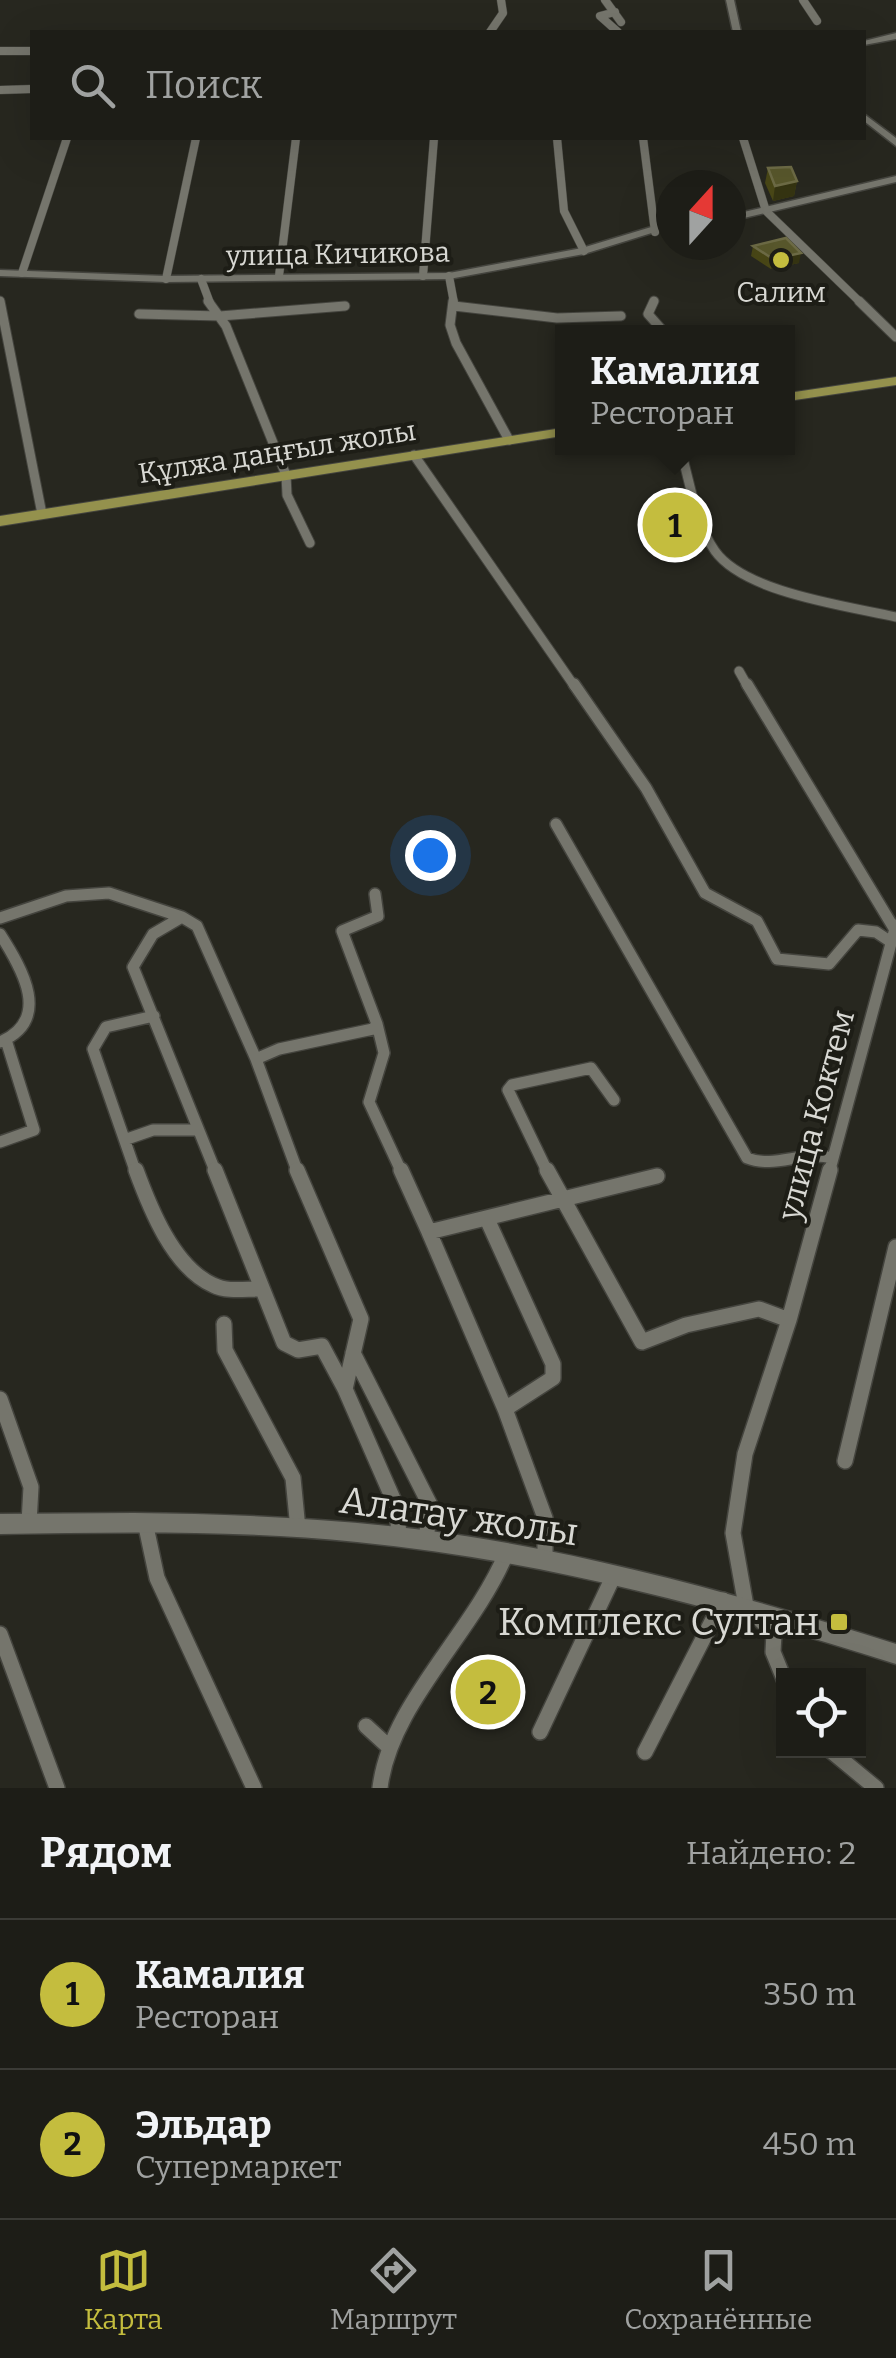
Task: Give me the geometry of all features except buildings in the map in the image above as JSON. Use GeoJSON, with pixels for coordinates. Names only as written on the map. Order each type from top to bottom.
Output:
{"type":"FeatureCollection","features":[{"type":"Feature","properties":{"kind":"main road"},"geometry":{"type":"LineString","coordinates":[[795,396],[896,380]]}},
{"type":"Feature","properties":{"kind":"main road","name":"Құлжа даңғыл жолы"},"geometry":{"type":"LineString","coordinates":[[0,521],[555,433]]}},
{"type":"Feature","properties":{"kind":"street"},"geometry":{"type":"LineString","coordinates":[[491,30],[503,13],[501,0]]}},
{"type":"Feature","properties":{"kind":"street"},"geometry":{"type":"LineString","coordinates":[[605,0],[621,22]]}},
{"type":"Feature","properties":{"kind":"street"},"geometry":{"type":"LineString","coordinates":[[730,0],[737,30]]}},
{"type":"Feature","properties":{"kind":"street"},"geometry":{"type":"LineString","coordinates":[[803,0],[817,21]]}},
{"type":"Feature","properties":{"kind":"street"},"geometry":{"type":"LineString","coordinates":[[615,12],[600,16],[616,30]]}},
{"type":"Feature","properties":{"kind":"street"},"geometry":{"type":"LineString","coordinates":[[866,43],[896,36]]}},
{"type":"Feature","properties":{"kind":"street"},"geometry":{"type":"LineString","coordinates":[[0,51],[30,51]]}},
{"type":"Feature","properties":{"kind":"street"},"geometry":{"type":"LineString","coordinates":[[0,90],[30,90]]}},
{"type":"Feature","properties":{"kind":"street"},"geometry":{"type":"LineString","coordinates":[[866,119],[896,143]]}},
{"type":"Feature","properties":{"kind":"street"},"geometry":{"type":"LineString","coordinates":[[22,274],[66,140]]}},
{"type":"Feature","properties":{"kind":"street"},"geometry":{"type":"LineString","coordinates":[[166,279],[196,140]]}},
{"type":"Feature","properties":{"kind":"street"},"geometry":{"type":"LineString","coordinates":[[279,276],[296,140]]}},
{"type":"Feature","properties":{"kind":"street"},"geometry":{"type":"LineString","coordinates":[[422,276],[434,140]]}},
{"type":"Feature","properties":{"kind":"street"},"geometry":{"type":"LineString","coordinates":[[557,140],[566,230],[584,251]]}},
{"type":"Feature","properties":{"kind":"street"},"geometry":{"type":"LineString","coordinates":[[643,140],[654,232]]}},
{"type":"Feature","properties":{"kind":"street"},"geometry":{"type":"LineString","coordinates":[[744,140],[766,211],[896,337]]}},
{"type":"Feature","properties":{"kind":"street"},"geometry":{"type":"LineString","coordinates":[[746,215],[896,179]]}},
{"type":"Feature","properties":{"kind":"street","name":"улица Кичикова"},"geometry":{"type":"LineString","coordinates":[[0,273],[202,280],[448,276],[584,251],[654,232]]}},
{"type":"Feature","properties":{"kind":"street"},"geometry":{"type":"LineString","coordinates":[[448,276],[454,309],[450,325],[456,343],[510,440]]}},
{"type":"Feature","properties":{"kind":"street"},"geometry":{"type":"LineString","coordinates":[[202,280],[286,475],[287,495],[310,543]]}},
{"type":"Feature","properties":{"kind":"street"},"geometry":{"type":"LineString","coordinates":[[0,300],[42,514]]}},
{"type":"Feature","properties":{"kind":"street"},"geometry":{"type":"LineString","coordinates":[[654,300],[648,314],[658,325]]}},
{"type":"Feature","properties":{"kind":"street"},"geometry":{"type":"LineString","coordinates":[[138,314],[220,316],[345,306]]}},
{"type":"Feature","properties":{"kind":"street"},"geometry":{"type":"LineString","coordinates":[[454,309],[539,321],[621,316]]}},
{"type":"Feature","properties":{"kind":"street"},"geometry":{"type":"LineString","coordinates":[[414,455],[646,788],[705,893],[757,922],[777,960],[783,963],[829,964],[858,930],[894,932]]}},
{"type":"Feature","properties":{"kind":"street"},"geometry":{"type":"LineString","coordinates":[[683,455],[720,558],[745,574],[802,594],[896,617]]}},
{"type":"Feature","properties":{"kind":"street"},"geometry":{"type":"LineString","coordinates":[[739,671],[894,932]]}},
{"type":"Feature","properties":{"kind":"street"},"geometry":{"type":"LineString","coordinates":[[556,824],[587,870],[747,1158],[764,1164],[808,1151],[832,1158]]}},
{"type":"Feature","properties":{"kind":"street"},"geometry":{"type":"LineString","coordinates":[[0,918],[66,896],[108,894],[182,917],[197,926],[362,1319],[344,1389]]}},
{"type":"Feature","properties":{"kind":"street"},"geometry":{"type":"LineString","coordinates":[[375,894],[378,916],[342,931],[384,1053],[368,1102],[505,1409],[545,1518],[545,1561]]}},
{"type":"Feature","properties":{"kind":"street"},"geometry":{"type":"LineString","coordinates":[[182,917],[154,934],[132,967],[284,1344],[298,1350],[322,1346],[397,1508],[399,1537]]}},
{"type":"Feature","properties":{"kind":"street","name":"улица Коктем"},"geometry":{"type":"LineString","coordinates":[[746,1606],[733,1532],[745,1454],[789,1320],[832,1158],[889,973],[894,932]]}},
{"type":"Feature","properties":{"kind":"street"},"geometry":{"type":"LineString","coordinates":[[0,934],[15,964],[30,1018],[26,1028],[3,1041],[34,1130],[0,1142]]}},
{"type":"Feature","properties":{"kind":"street"},"geometry":{"type":"LineString","coordinates":[[154,1016],[101,1027],[94,1035],[93,1049],[152,1215],[207,1283],[225,1289],[259,1289]]}},
{"type":"Feature","properties":{"kind":"street"},"geometry":{"type":"LineString","coordinates":[[256,1059],[278,1049],[372,1029],[377,1024]]}},
{"type":"Feature","properties":{"kind":"street"},"geometry":{"type":"LineString","coordinates":[[614,1100],[596,1072],[584,1067],[509,1086],[524,1130],[642,1342],[686,1325],[758,1309],[789,1320]]}},
{"type":"Feature","properties":{"kind":"street"},"geometry":{"type":"LineString","coordinates":[[127,1139],[160,1128],[197,1130]]}},
{"type":"Feature","properties":{"kind":"street"},"geometry":{"type":"LineString","coordinates":[[429,1232],[657,1176]]}},
{"type":"Feature","properties":{"kind":"street"},"geometry":{"type":"LineString","coordinates":[[487,1219],[552,1364],[553,1378],[505,1409]]}},
{"type":"Feature","properties":{"kind":"street"},"geometry":{"type":"LineString","coordinates":[[845,1461],[896,1247]]}},
{"type":"Feature","properties":{"kind":"street"},"geometry":{"type":"LineString","coordinates":[[224,1324],[225,1350],[294,1478],[298,1528]]}},
{"type":"Feature","properties":{"kind":"street"},"geometry":{"type":"LineString","coordinates":[[353,1353],[430,1505],[426,1541]]}},
{"type":"Feature","properties":{"kind":"street"},"geometry":{"type":"LineString","coordinates":[[0,1399],[31,1487],[28,1523]]}},
{"type":"Feature","properties":{"kind":"street"},"geometry":{"type":"LineString","coordinates":[[145,1522],[157,1578],[254,1788]]}},
{"type":"Feature","properties":{"kind":"street","name":"Алатау жолы"},"geometry":{"type":"LineString","coordinates":[[0,1524],[145,1522],[298,1528],[399,1537],[545,1561],[724,1600],[896,1654]]}},
{"type":"Feature","properties":{"kind":"street"},"geometry":{"type":"LineString","coordinates":[[380,1788],[382,1764],[390,1748],[430,1676],[470,1624],[506,1554]]}},
{"type":"Feature","properties":{"kind":"street"},"geometry":{"type":"LineString","coordinates":[[540,1732],[614,1575]]}},
{"type":"Feature","properties":{"kind":"street"},"geometry":{"type":"LineString","coordinates":[[645,1752],[724,1600]]}},
{"type":"Feature","properties":{"kind":"street"},"geometry":{"type":"LineString","coordinates":[[746,1606],[774,1634],[773,1652],[780,1668]]}},
{"type":"Feature","properties":{"kind":"street"},"geometry":{"type":"LineString","coordinates":[[0,1634],[56,1788]]}},
{"type":"Feature","properties":{"kind":"street"},"geometry":{"type":"LineString","coordinates":[[366,1726],[390,1748]]}},
{"type":"Feature","properties":{"kind":"street"},"geometry":{"type":"LineString","coordinates":[[840,1758],[876,1788]]}},
{"type":"Feature","properties":{"kind":"place","name":"Салим"},"geometry":{"type":"Point","coordinates":[781,260]}},
{"type":"Feature","properties":{"kind":"place","name":"Камалия"},"geometry":{"type":"Point","coordinates":[675,525]}},
{"type":"Feature","properties":{"kind":"place","name":"Комплекс Султан"},"geometry":{"type":"Point","coordinates":[839,1622]}},
{"type":"Feature","properties":{"kind":"place","name":"Эльдар"},"geometry":{"type":"Point","coordinates":[488,1692]}}]}
